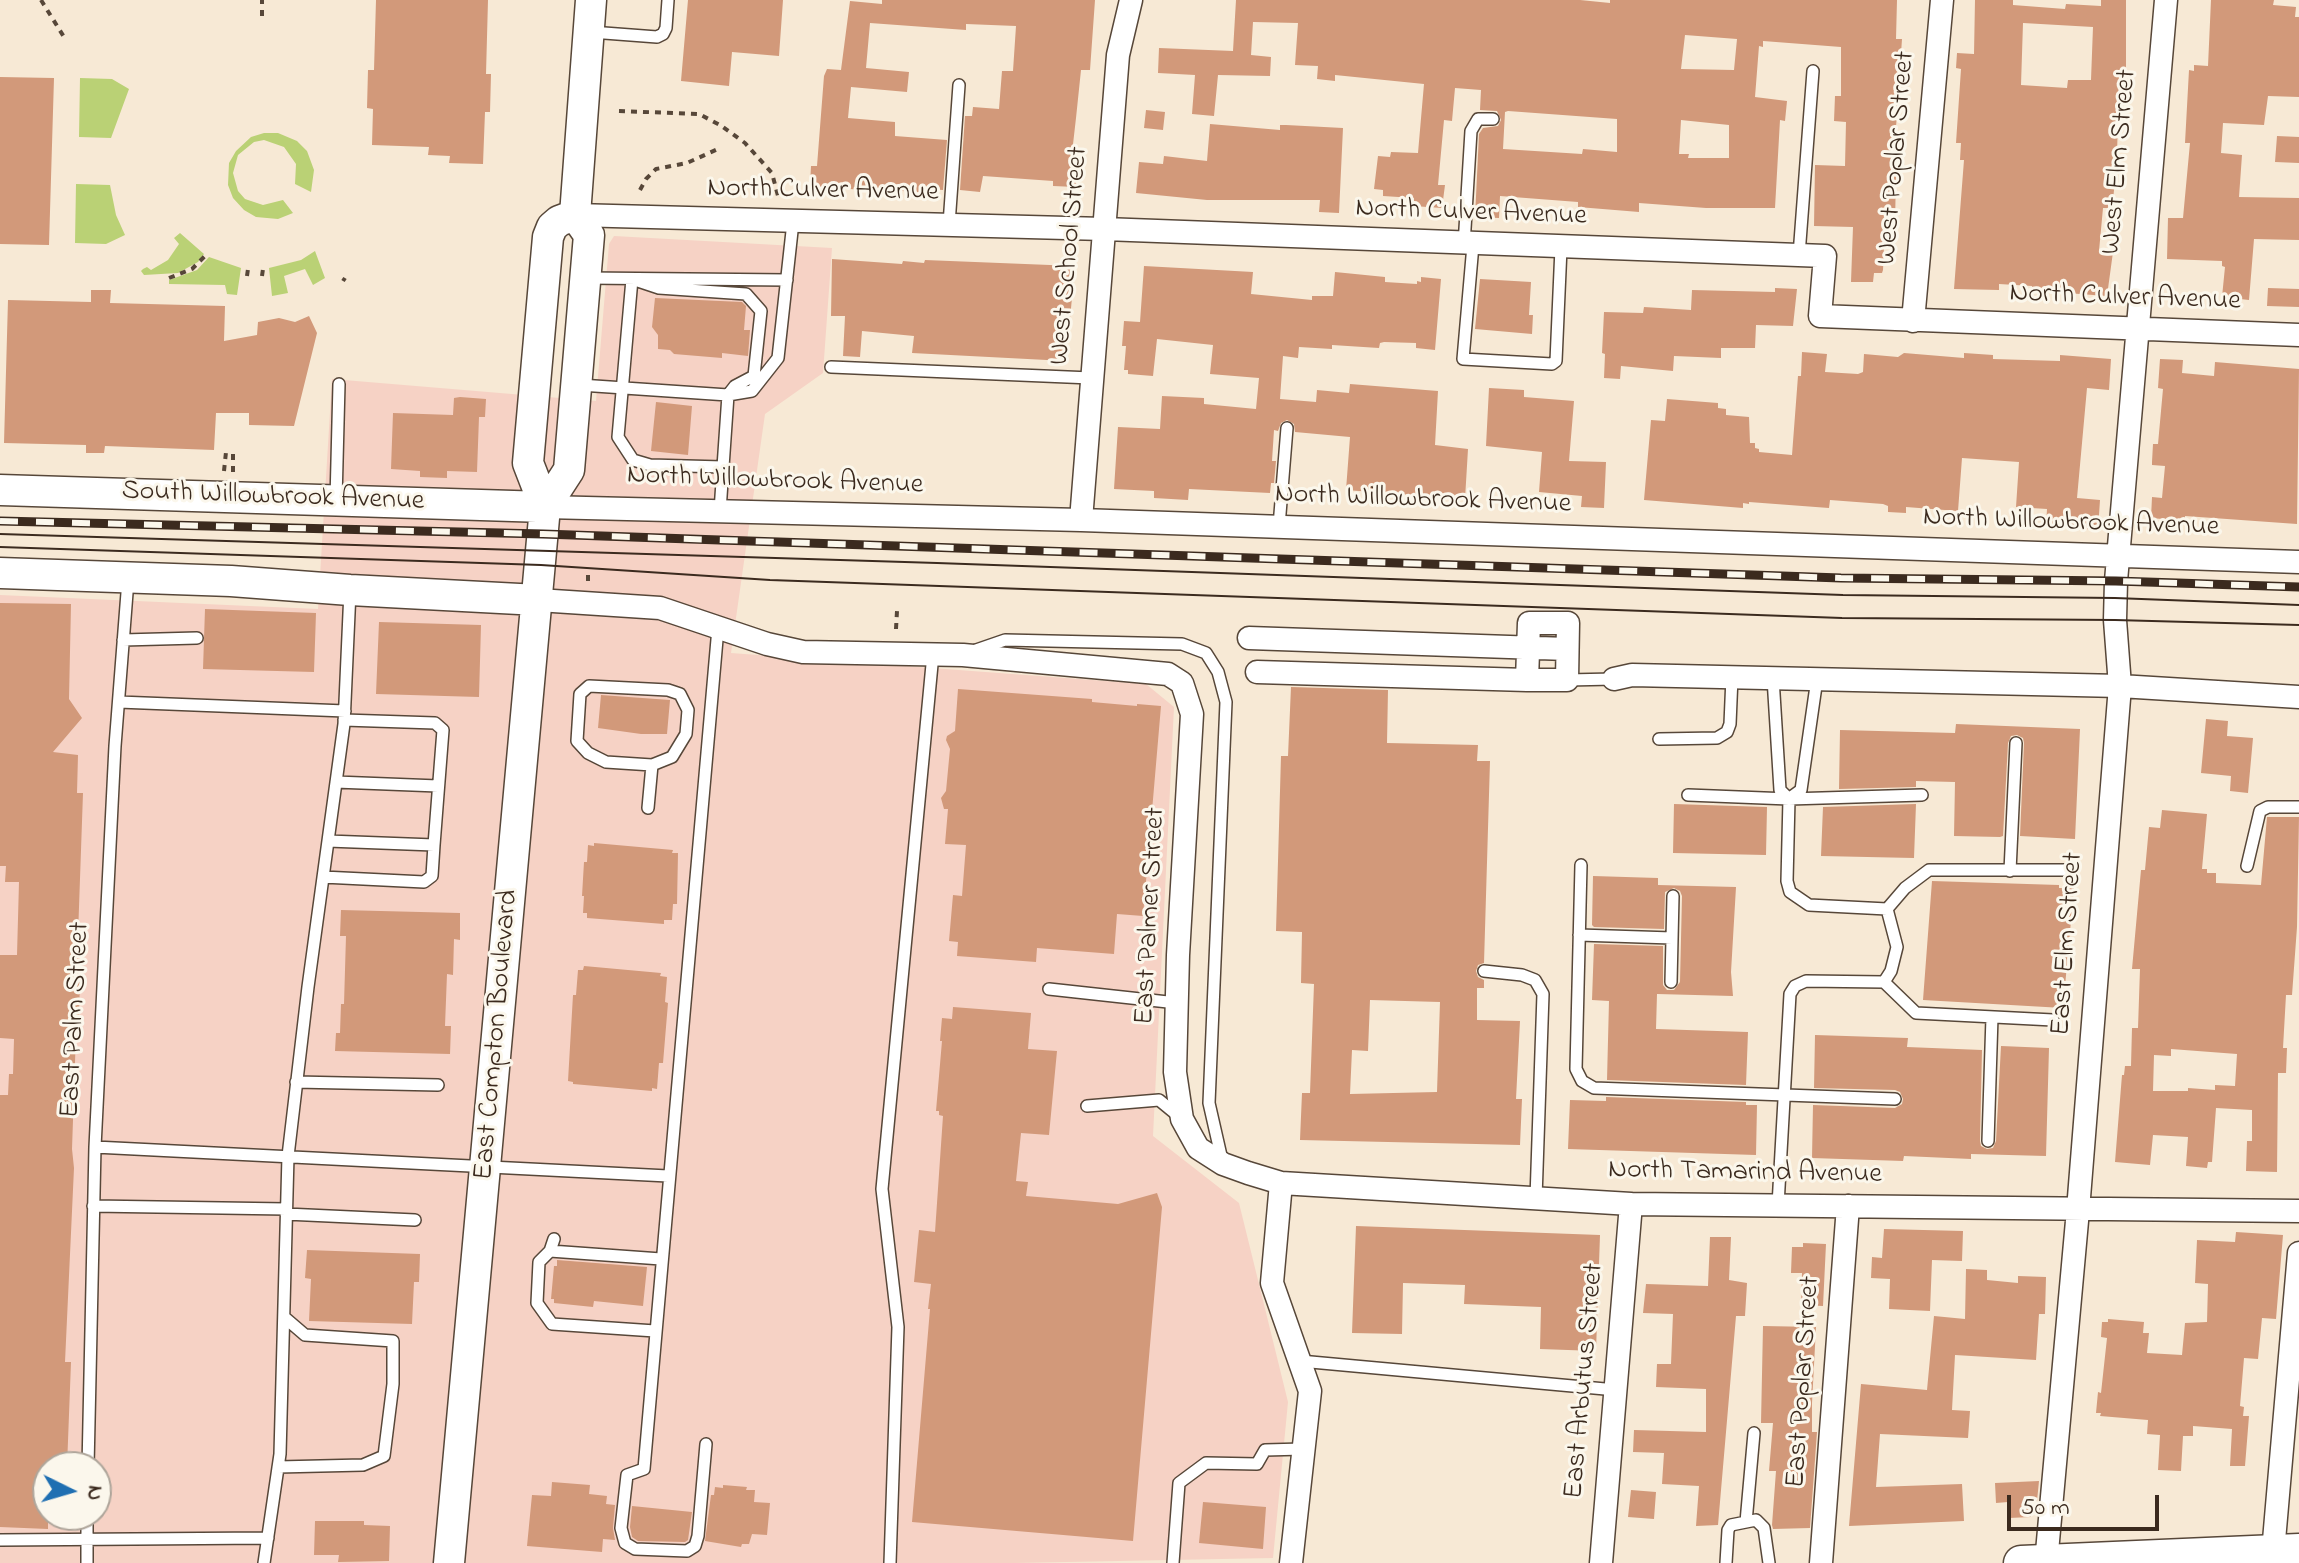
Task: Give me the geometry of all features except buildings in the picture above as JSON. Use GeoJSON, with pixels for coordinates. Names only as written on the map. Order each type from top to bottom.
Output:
{"type":"FeatureCollection","features":[{"type":"Feature","properties":{"kind":"main road"},"geometry":{"type":"LineString","coordinates":[[545,507],[569,470],[577,385],[589,235],[575,215],[591,0]]}},
{"type":"Feature","properties":{"kind":"main road"},"geometry":{"type":"LineString","coordinates":[[545,507],[528,463],[548,237],[559,221],[575,215]]}},
{"type":"Feature","properties":{"kind":"main road","name":"South Willowbrook Avenue"},"geometry":{"type":"LineString","coordinates":[[0,490],[545,507]]}},
{"type":"Feature","properties":{"kind":"main road","name":"East Compton Boulevard"},"geometry":{"type":"LineString","coordinates":[[449,1563],[545,507]]}},
{"type":"Feature","properties":{"kind":"main road"},"geometry":{"type":"LineString","coordinates":[[0,573],[128,576],[538,600]]}},
{"type":"Feature","properties":{"kind":"main road"},"geometry":{"type":"LineString","coordinates":[[2038,1563],[2286,1551]]}},
{"type":"Feature","properties":{"kind":"street","name":"West School Street"},"geometry":{"type":"LineString","coordinates":[[1081,520],[1118,55],[1131,0]]}},
{"type":"Feature","properties":{"kind":"street","name":"West Poplar Street"},"geometry":{"type":"LineString","coordinates":[[1913,321],[1942,0]]}},
{"type":"Feature","properties":{"kind":"street","name":"West Elm Street"},"geometry":{"type":"LineString","coordinates":[[2136,330],[2166,0]]}},
{"type":"Feature","properties":{"kind":"street","name":"North Culver Avenue"},"geometry":{"type":"LineString","coordinates":[[575,215],[1104,229],[1825,256],[1820,316],[2299,335]]}},
{"type":"Feature","properties":{"kind":"street","name":"East Elm Street"},"geometry":{"type":"LineString","coordinates":[[2038,1563],[2078,1210],[2120,686],[2115,620],[2136,330]]}},
{"type":"Feature","properties":{"kind":"street","name":"North Willowbrook Avenue"},"geometry":{"type":"LineString","coordinates":[[545,507],[1279,526],[2299,562]]}},
{"type":"Feature","properties":{"kind":"street"},"geometry":{"type":"LineString","coordinates":[[538,600],[660,608],[767,644],[803,652],[963,655]]}},
{"type":"Feature","properties":{"kind":"street"},"geometry":{"type":"LineString","coordinates":[[1257,672],[1527,680],[1567,680],[1568,623],[1529,623],[1527,680]]}},
{"type":"Feature","properties":{"kind":"street"},"geometry":{"type":"LineString","coordinates":[[1249,638],[1528,648]]}},
{"type":"Feature","properties":{"kind":"street","name":"East Palmer Street"},"geometry":{"type":"LineString","coordinates":[[963,655],[1168,674],[1182,683],[1192,714],[1175,1072],[1182,1119],[1198,1148]]}},
{"type":"Feature","properties":{"kind":"street"},"geometry":{"type":"LineString","coordinates":[[1614,679],[1632,675],[2120,686],[2299,697]]}},
{"type":"Feature","properties":{"kind":"street","name":"North Tamarind Avenue"},"geometry":{"type":"LineString","coordinates":[[1198,1148],[1223,1164],[1281,1183],[1631,1204],[2299,1211]]}},
{"type":"Feature","properties":{"kind":"street"},"geometry":{"type":"LineString","coordinates":[[1281,1183],[1272,1283],[1310,1391],[1291,1563]]}},
{"type":"Feature","properties":{"kind":"street","name":"East Arbutus Street"},"geometry":{"type":"LineString","coordinates":[[1601,1563],[1631,1204]]}},
{"type":"Feature","properties":{"kind":"street","name":"East Poplar Street"},"geometry":{"type":"LineString","coordinates":[[1821,1563],[1848,1206]]}},
{"type":"Feature","properties":{"kind":"street"},"geometry":{"type":"LineString","coordinates":[[2286,1551],[2299,1253]]}},
{"type":"Feature","properties":{"kind":"lane"},"geometry":{"type":"LineString","coordinates":[[589,31],[657,37],[666,28],[668,0]]}},
{"type":"Feature","properties":{"kind":"lane"},"geometry":{"type":"LineString","coordinates":[[1799,255],[1813,71]]}},
{"type":"Feature","properties":{"kind":"lane"},"geometry":{"type":"LineString","coordinates":[[949,224],[959,85]]}},
{"type":"Feature","properties":{"kind":"lane"},"geometry":{"type":"LineString","coordinates":[[1493,119],[1478,119],[1471,131],[1463,359],[1552,364],[1556,361],[1561,248]]}},
{"type":"Feature","properties":{"kind":"lane"},"geometry":{"type":"LineString","coordinates":[[577,385],[728,395],[752,391],[778,358],[793,222]]}},
{"type":"Feature","properties":{"kind":"lane"},"geometry":{"type":"LineString","coordinates":[[586,278],[787,280]]}},
{"type":"Feature","properties":{"kind":"lane"},"geometry":{"type":"LineString","coordinates":[[632,279],[618,437],[633,460],[650,465],[723,467]]}},
{"type":"Feature","properties":{"kind":"lane"},"geometry":{"type":"LineString","coordinates":[[632,279],[659,288],[746,294],[761,311],[754,376],[735,386],[728,395],[720,511]]}},
{"type":"Feature","properties":{"kind":"lane"},"geometry":{"type":"LineString","coordinates":[[831,367],[1091,378]]}},
{"type":"Feature","properties":{"kind":"lane"},"geometry":{"type":"LineString","coordinates":[[336,500],[339,384]]}},
{"type":"Feature","properties":{"kind":"lane"},"geometry":{"type":"LineString","coordinates":[[1279,526],[1287,428]]}},
{"type":"Feature","properties":{"kind":"lane","name":"East Palm Street"},"geometry":{"type":"LineString","coordinates":[[88,1451],[95,1147],[128,576]]}},
{"type":"Feature","properties":{"kind":"lane"},"geometry":{"type":"LineString","coordinates":[[264,1563],[278,1467],[288,1156],[344,716],[350,590]]}},
{"type":"Feature","properties":{"kind":"lane"},"geometry":{"type":"LineString","coordinates":[[706,1444],[695,1546],[687,1551],[635,1549],[625,1543],[621,1528],[627,1475],[644,1469],[718,628]]}},
{"type":"Feature","properties":{"kind":"lane"},"geometry":{"type":"LineString","coordinates":[[123,640],[197,638]]}},
{"type":"Feature","properties":{"kind":"lane"},"geometry":{"type":"LineString","coordinates":[[963,655],[1005,640],[1182,644],[1206,653],[1218,672],[1226,702],[1226,734],[1209,1103],[1223,1164]]}},
{"type":"Feature","properties":{"kind":"lane"},"geometry":{"type":"LineString","coordinates":[[890,1563],[898,1327],[882,1189],[933,654]]}},
{"type":"Feature","properties":{"kind":"lane"},"geometry":{"type":"LineString","coordinates":[[1659,739],[1717,738],[1727,732],[1732,677]]}},
{"type":"Feature","properties":{"kind":"lane"},"geometry":{"type":"LineString","coordinates":[[1773,678],[1780,790],[1789,799],[1787,881],[1790,892],[1809,905],[1887,909]]}},
{"type":"Feature","properties":{"kind":"lane"},"geometry":{"type":"LineString","coordinates":[[1567,680],[1614,679]]}},
{"type":"Feature","properties":{"kind":"lane"},"geometry":{"type":"LineString","coordinates":[[1789,799],[1801,790],[1817,679]]}},
{"type":"Feature","properties":{"kind":"lane"},"geometry":{"type":"LineString","coordinates":[[589,686],[668,690],[680,694],[688,710],[686,734],[672,757],[652,765],[606,762],[588,753],[577,741],[580,694],[589,686]]}},
{"type":"Feature","properties":{"kind":"lane"},"geometry":{"type":"LineString","coordinates":[[119,702],[435,723],[443,730],[432,876],[424,882],[323,877]]}},
{"type":"Feature","properties":{"kind":"lane"},"geometry":{"type":"LineString","coordinates":[[2010,871],[2016,743]]}},
{"type":"Feature","properties":{"kind":"lane"},"geometry":{"type":"LineString","coordinates":[[648,808],[652,765]]}},
{"type":"Feature","properties":{"kind":"lane"},"geometry":{"type":"LineString","coordinates":[[336,782],[438,786]]}},
{"type":"Feature","properties":{"kind":"lane"},"geometry":{"type":"LineString","coordinates":[[1688,795],[1789,799],[1922,795]]}},
{"type":"Feature","properties":{"kind":"lane"},"geometry":{"type":"LineString","coordinates":[[2247,866],[2260,811],[2268,807],[2299,807]]}},
{"type":"Feature","properties":{"kind":"lane"},"geometry":{"type":"LineString","coordinates":[[328,841],[434,845]]}},
{"type":"Feature","properties":{"kind":"lane"},"geometry":{"type":"LineString","coordinates":[[1581,865],[1576,1069],[1582,1081],[1594,1088],[1895,1099]]}},
{"type":"Feature","properties":{"kind":"lane"},"geometry":{"type":"LineString","coordinates":[[1887,909],[1905,888],[1929,870],[2069,870]]}},
{"type":"Feature","properties":{"kind":"lane"},"geometry":{"type":"LineString","coordinates":[[1671,982],[1673,896]]}},
{"type":"Feature","properties":{"kind":"lane"},"geometry":{"type":"LineString","coordinates":[[1884,982],[1891,971],[1897,947],[1887,909]]}},
{"type":"Feature","properties":{"kind":"lane"},"geometry":{"type":"LineString","coordinates":[[1579,935],[1672,938]]}},
{"type":"Feature","properties":{"kind":"lane"},"geometry":{"type":"LineString","coordinates":[[1484,971],[1522,975],[1535,980],[1543,994],[1536,1198]]}},
{"type":"Feature","properties":{"kind":"lane"},"geometry":{"type":"LineString","coordinates":[[1778,1205],[1787,1003],[1795,986],[1806,981],[1884,982],[1916,1013],[2053,1020]]}},
{"type":"Feature","properties":{"kind":"lane"},"geometry":{"type":"LineString","coordinates":[[1049,989],[1177,1003]]}},
{"type":"Feature","properties":{"kind":"lane"},"geometry":{"type":"LineString","coordinates":[[1988,1141],[1992,1017]]}},
{"type":"Feature","properties":{"kind":"lane"},"geometry":{"type":"LineString","coordinates":[[296,1082],[438,1085]]}},
{"type":"Feature","properties":{"kind":"lane"},"geometry":{"type":"LineString","coordinates":[[1087,1106],[1159,1100],[1182,1119]]}},
{"type":"Feature","properties":{"kind":"lane"},"geometry":{"type":"LineString","coordinates":[[95,1147],[668,1176]]}},
{"type":"Feature","properties":{"kind":"lane"},"geometry":{"type":"LineString","coordinates":[[93,1206],[286,1211],[415,1220]]}},
{"type":"Feature","properties":{"kind":"lane"},"geometry":{"type":"LineString","coordinates":[[655,1331],[552,1324],[537,1303],[539,1262],[552,1245],[661,1259]]}},
{"type":"Feature","properties":{"kind":"lane"},"geometry":{"type":"LineString","coordinates":[[278,1467],[363,1465],[384,1456],[393,1384],[393,1341],[305,1335],[284,1317]]}},
{"type":"Feature","properties":{"kind":"lane"},"geometry":{"type":"LineString","coordinates":[[1299,1361],[1616,1390]]}},
{"type":"Feature","properties":{"kind":"lane"},"geometry":{"type":"LineString","coordinates":[[1746,1522],[1754,1433]]}},
{"type":"Feature","properties":{"kind":"lane"},"geometry":{"type":"LineString","coordinates":[[1173,1563],[1179,1483],[1206,1463],[1257,1464],[1265,1450],[1303,1449]]}},
{"type":"Feature","properties":{"kind":"lane"},"geometry":{"type":"LineString","coordinates":[[1726,1563],[1731,1525],[1756,1520],[1764,1528],[1769,1563]]}},
{"type":"Feature","properties":{"kind":"lane"},"geometry":{"type":"LineString","coordinates":[[87,1531],[87,1563]]}},
{"type":"Feature","properties":{"kind":"lane"},"geometry":{"type":"LineString","coordinates":[[0,1540],[268,1538]]}},
{"type":"Feature","properties":{"kind":"path"},"geometry":{"type":"LineString","coordinates":[[41,0],[64,37]]}},
{"type":"Feature","properties":{"kind":"path"},"geometry":{"type":"LineString","coordinates":[[262,0],[262,16]]}},
{"type":"Feature","properties":{"kind":"path"},"geometry":{"type":"LineString","coordinates":[[619,111],[699,114],[720,125],[745,143],[772,173],[778,196]]}},
{"type":"Feature","properties":{"kind":"path"},"geometry":{"type":"LineString","coordinates":[[640,190],[656,169],[687,163],[720,148]]}},
{"type":"Feature","properties":{"kind":"path"},"geometry":{"type":"LineString","coordinates":[[169,278],[192,269],[206,255]]}},
{"type":"Feature","properties":{"kind":"path"},"geometry":{"type":"LineString","coordinates":[[247,276],[248,269]]}},
{"type":"Feature","properties":{"kind":"path"},"geometry":{"type":"LineString","coordinates":[[262,276],[263,269]]}},
{"type":"Feature","properties":{"kind":"path"},"geometry":{"type":"LineString","coordinates":[[224,471],[226,452]]}},
{"type":"Feature","properties":{"kind":"path"},"geometry":{"type":"LineString","coordinates":[[233,452],[233,472]]}},
{"type":"Feature","properties":{"kind":"path"},"geometry":{"type":"LineString","coordinates":[[896,629],[897,611]]}},
{"type":"Feature","properties":{"kind":"shaded area"},"geometry":{"type":"Polygon","coordinates":[[[614,236],[832,248],[823,373],[765,414],[731,653],[1146,684],[1174,707],[1153,1136],[1239,1203],[1288,1402],[1273,1558],[1015,1563],[0,1563],[0,595],[318,609],[332,379],[596,401],[609,244],[614,236]]]}},
{"type":"Feature","properties":{"kind":"green space"},"geometry":{"type":"Polygon","coordinates":[[[80,78],[112,79],[129,89],[111,138],[79,137],[80,78]]]}},
{"type":"Feature","properties":{"kind":"green space"},"geometry":{"type":"Polygon","coordinates":[[[278,133],[297,141],[307,151],[314,170],[311,192],[295,184],[296,164],[284,147],[264,140],[254,142],[238,155],[233,173],[238,191],[245,199],[263,205],[283,200],[293,213],[278,219],[256,217],[244,210],[233,198],[228,185],[229,163],[236,151],[251,137],[278,133]]]}},
{"type":"Feature","properties":{"kind":"green space"},"geometry":{"type":"Polygon","coordinates":[[[76,184],[110,185],[116,215],[125,235],[106,244],[75,243],[76,184]]]}},
{"type":"Feature","properties":{"kind":"green space"},"geometry":{"type":"Polygon","coordinates":[[[180,233],[204,254],[198,262],[178,273],[144,275],[143,269],[147,267],[151,270],[168,260],[179,244],[174,238],[180,233]]]}},
{"type":"Feature","properties":{"kind":"green space"},"geometry":{"type":"Polygon","coordinates":[[[315,251],[325,278],[313,285],[305,269],[284,276],[288,293],[272,296],[269,268],[301,260],[315,251]]]}},
{"type":"Feature","properties":{"kind":"green space"},"geometry":{"type":"Polygon","coordinates":[[[209,257],[241,268],[237,295],[227,294],[225,285],[169,284],[169,280],[197,270],[209,257]]]}},
{"type":"Feature","properties":{"kind":"tram line"},"geometry":{"type":"LineString","coordinates":[[0,534],[1843,595],[2115,598],[2299,605]]}},
{"type":"Feature","properties":{"kind":"tram line"},"geometry":{"type":"LineString","coordinates":[[0,547],[541,565],[770,580],[1842,618],[2299,625]]}},
{"type":"Feature","properties":{"kind":"railway"},"geometry":{"type":"LineString","coordinates":[[0,521],[543,534],[1841,578],[2116,581],[2299,587]]}}]}
